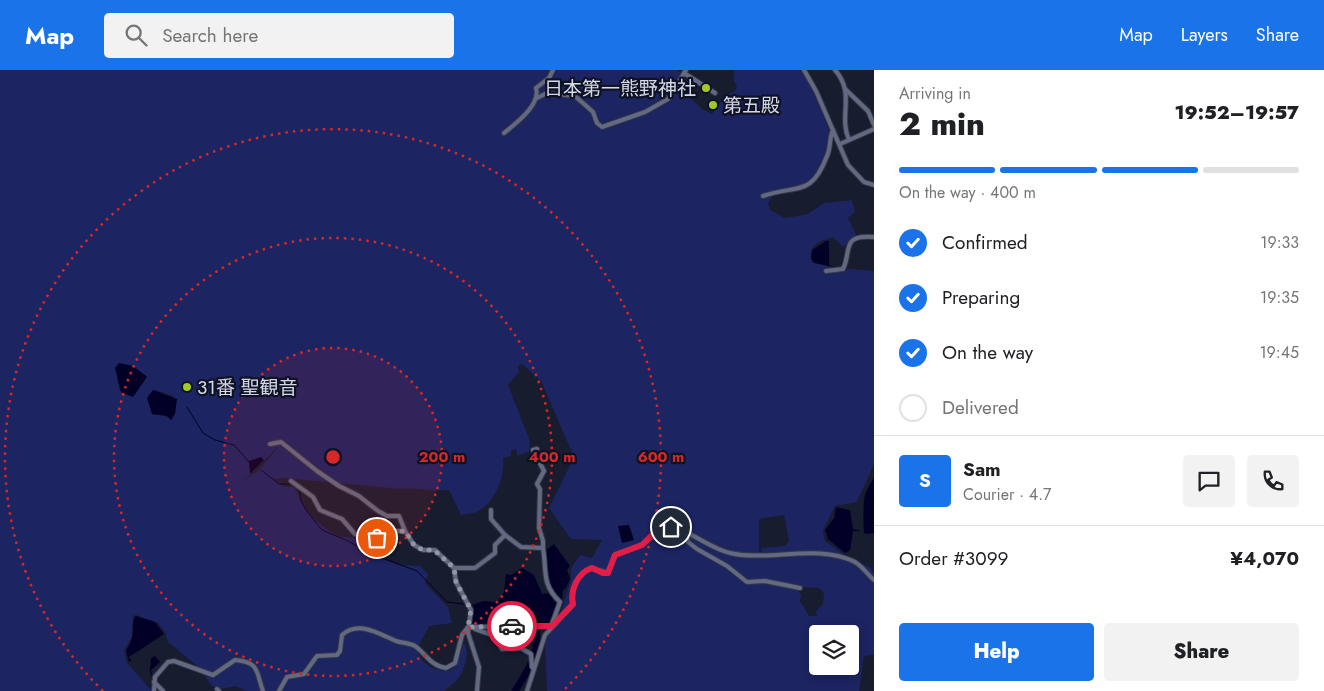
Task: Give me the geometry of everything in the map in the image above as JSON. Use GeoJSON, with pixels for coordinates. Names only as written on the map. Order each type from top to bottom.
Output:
{"type":"FeatureCollection","features":[{"type":"Feature","properties":{"kind":"street"},"geometry":{"type":"LineString","coordinates":[[537,98],[536,88],[549,78],[553,70]]}},
{"type":"Feature","properties":{"kind":"street"},"geometry":{"type":"LineString","coordinates":[[804,70],[816,91],[852,171],[864,182],[874,186]]}},
{"type":"Feature","properties":{"kind":"street"},"geometry":{"type":"LineString","coordinates":[[835,70],[845,83],[844,126],[849,140]]}},
{"type":"Feature","properties":{"kind":"street"},"geometry":{"type":"LineString","coordinates":[[504,133],[518,122],[537,98],[547,93],[578,97],[593,112],[597,123],[602,127],[645,112],[668,100],[685,71],[715,93]]}},
{"type":"Feature","properties":{"kind":"street"},"geometry":{"type":"LineString","coordinates":[[845,89],[868,111],[874,125]]}},
{"type":"Feature","properties":{"kind":"street"},"geometry":{"type":"LineString","coordinates":[[763,196],[799,190],[814,180],[822,170],[828,154],[833,130]]}},
{"type":"Feature","properties":{"kind":"street"},"geometry":{"type":"LineString","coordinates":[[840,144],[873,131]]}},
{"type":"Feature","properties":{"kind":"street"},"geometry":{"type":"LineString","coordinates":[[826,271],[843,269],[847,248],[856,239],[874,237]]}},
{"type":"Feature","properties":{"kind":"street"},"geometry":{"type":"LineString","coordinates":[[270,444],[281,442],[317,471],[358,496],[378,511],[387,516],[399,516],[405,531],[414,545],[423,550],[434,550],[454,568],[456,582],[470,605],[472,614],[468,627],[462,635],[455,663],[446,668],[425,658],[410,644],[401,643],[372,630],[352,629],[342,635],[340,651],[337,655],[317,656],[304,674],[287,677],[279,691]]}},
{"type":"Feature","properties":{"kind":"street"},"geometry":{"type":"LineString","coordinates":[[537,449],[533,450],[544,471],[537,484],[540,489],[539,528],[543,548],[545,579],[550,591],[560,602],[552,626]]}},
{"type":"Feature","properties":{"kind":"street"},"geometry":{"type":"LineString","coordinates":[[291,481],[313,497],[320,510],[342,520],[355,534],[374,538],[386,532],[405,531]]}},
{"type":"Feature","properties":{"kind":"street"},"geometry":{"type":"LineString","coordinates":[[491,510],[491,519],[505,535],[521,547],[543,548]]}},
{"type":"Feature","properties":{"kind":"street"},"geometry":{"type":"LineString","coordinates":[[527,691],[545,635],[573,604],[571,596],[576,582],[586,570],[592,568],[608,573],[615,555],[642,545],[663,527],[675,527],[728,553],[827,555],[855,562],[874,580]]}},
{"type":"Feature","properties":{"kind":"street"},"geometry":{"type":"LineString","coordinates":[[687,534],[688,542],[727,566],[746,582],[765,581],[800,588]]}},
{"type":"Feature","properties":{"kind":"street"},"geometry":{"type":"LineString","coordinates":[[454,568],[475,568],[495,553],[495,545],[505,535]]}},
{"type":"Feature","properties":{"kind":"street"},"geometry":{"type":"LineString","coordinates":[[468,627],[552,626]]}},
{"type":"Feature","properties":{"kind":"street"},"geometry":{"type":"LineString","coordinates":[[468,627],[492,634],[502,649],[521,648],[531,654],[532,667],[534,669]]}},
{"type":"Feature","properties":{"kind":"street"},"geometry":{"type":"LineString","coordinates":[[468,627],[470,643],[478,667],[477,691]]}},
{"type":"Feature","properties":{"kind":"street"},"geometry":{"type":"LineString","coordinates":[[154,691],[154,682],[168,662],[174,661],[212,675],[235,660],[244,660],[256,668],[263,691]]}},
{"type":"Feature","properties":{"kind":"street"},"geometry":{"type":"LineString","coordinates":[[154,682],[163,691]]}},
{"type":"Feature","properties":{"kind":"shaded area"},"geometry":{"type":"Polygon","coordinates":[[[0,70],[676,70],[682,73],[674,82],[702,109],[712,114],[725,96],[735,91],[737,86],[734,81],[734,70],[801,70],[807,77],[829,130],[828,148],[816,173],[804,186],[774,195],[768,202],[770,210],[785,218],[808,214],[824,203],[852,200],[855,212],[848,218],[857,237],[847,245],[842,246],[833,237],[816,244],[812,250],[811,260],[829,267],[874,271],[874,464],[857,502],[835,506],[823,530],[825,541],[842,553],[871,568],[874,573],[874,655],[864,656],[859,691],[547,691],[545,645],[549,633],[557,624],[571,580],[571,568],[580,555],[592,558],[602,540],[571,539],[549,508],[574,457],[541,381],[522,364],[518,366],[519,372],[508,385],[530,441],[529,451],[518,456],[516,449],[511,450],[511,456],[503,458],[501,480],[495,494],[486,506],[478,511],[461,515],[449,490],[400,489],[285,478],[274,479],[284,487],[293,487],[297,491],[304,507],[327,530],[338,536],[367,540],[357,550],[399,565],[420,566],[428,574],[425,583],[448,607],[452,623],[429,626],[418,648],[419,654],[426,664],[438,670],[450,670],[456,664],[463,644],[465,644],[467,652],[466,662],[460,677],[456,681],[444,691],[246,691],[236,686],[222,689],[212,686],[195,664],[168,642],[165,632],[158,623],[136,615],[133,616],[132,637],[124,650],[127,663],[152,691],[0,691],[0,70]],[[116,369],[119,389],[123,394],[134,396],[146,375],[116,369]],[[156,390],[148,400],[153,415],[162,414],[172,420],[173,396],[156,390]],[[281,444],[243,481],[258,471],[281,444]],[[784,515],[759,519],[759,552],[762,552],[762,548],[785,546],[789,541],[784,515]],[[802,587],[798,591],[801,595],[800,601],[809,616],[817,616],[816,611],[823,604],[824,593],[819,588],[802,587]]]}},
{"type":"Feature","properties":{"kind":"water"},"geometry":{"type":"Polygon","coordinates":[[[829,241],[829,265],[834,267],[814,263],[811,259],[812,250],[829,241]]]}},
{"type":"Feature","properties":{"kind":"water"},"geometry":{"type":"Polygon","coordinates":[[[119,363],[133,366],[147,377],[133,397],[121,392],[115,368],[119,363]]]}},
{"type":"Feature","properties":{"kind":"water"},"geometry":{"type":"Polygon","coordinates":[[[153,390],[177,399],[175,414],[171,420],[167,416],[152,414],[147,398],[153,390]]]}},
{"type":"Feature","properties":{"kind":"water"},"geometry":{"type":"Polygon","coordinates":[[[261,457],[264,460],[250,474],[249,461],[261,457]]]}},
{"type":"Feature","properties":{"kind":"water"},"geometry":{"type":"Polygon","coordinates":[[[874,477],[874,533],[867,534],[864,533],[864,500],[874,477]]]}},
{"type":"Feature","properties":{"kind":"water"},"geometry":{"type":"Polygon","coordinates":[[[836,507],[850,510],[853,529],[861,531],[853,531],[850,550],[845,553],[828,539],[825,530],[834,518],[836,507]]]}},
{"type":"Feature","properties":{"kind":"water"},"geometry":{"type":"Polygon","coordinates":[[[629,525],[634,540],[622,543],[618,526],[629,525]]]}},
{"type":"Feature","properties":{"kind":"water"},"geometry":{"type":"Polygon","coordinates":[[[554,544],[570,566],[567,570],[570,579],[563,590],[562,602],[549,584],[547,572],[546,550],[554,544]]]}},
{"type":"Feature","properties":{"kind":"water"},"geometry":{"type":"Polygon","coordinates":[[[522,568],[534,575],[542,594],[548,593],[559,603],[550,623],[471,624],[474,612],[472,605],[484,601],[498,602],[504,592],[506,574],[511,575],[522,568]]]}},
{"type":"Feature","properties":{"kind":"water"},"geometry":{"type":"Polygon","coordinates":[[[136,616],[155,622],[164,634],[129,657],[131,661],[129,662],[126,650],[132,639],[133,623],[136,616]]]}},
{"type":"Feature","properties":{"kind":"water"},"geometry":{"type":"Polygon","coordinates":[[[155,656],[160,662],[150,671],[151,658],[155,656]]]}},
{"type":"Feature","properties":{"kind":"waterway"},"geometry":{"type":"LineString","coordinates":[[187,407],[203,433],[215,440],[234,445],[250,463]]}},
{"type":"Feature","properties":{"kind":"waterway"},"geometry":{"type":"LineString","coordinates":[[261,470],[279,484],[292,484]]}},
{"type":"Feature","properties":{"kind":"waterway"},"geometry":{"type":"LineString","coordinates":[[299,489],[301,501],[306,510],[322,530],[348,541],[369,553],[417,571],[447,602],[472,605]]}},
{"type":"Feature","properties":{"kind":"waterway"},"geometry":{"type":"LineString","coordinates":[[515,691],[534,658],[537,641],[535,620]]}},
{"type":"Feature","properties":{"kind":"waterway"},"geometry":{"type":"LineString","coordinates":[[150,670],[153,679]]}},
{"type":"Feature","properties":{"kind":"waterway"},"geometry":{"type":"LineString","coordinates":[[156,688],[159,691]]}},
{"type":"Feature","properties":{"kind":"way so far"},"geometry":{"type":"LineString","coordinates":[[377,538],[391,530],[405,531],[414,545],[423,550],[432,549],[448,561],[454,568],[456,582],[470,606],[472,614],[468,627],[512,626]]}},
{"type":"Feature","properties":{"kind":"place","name":"日本第一熊野神社"},"geometry":{"type":"Point","coordinates":[706,88]}},
{"type":"Feature","properties":{"kind":"place","name":"第五殿"},"geometry":{"type":"Point","coordinates":[713,105]}},
{"type":"Feature","properties":{"kind":"place","name":"31番 聖観音"},"geometry":{"type":"Point","coordinates":[187,387]}},
{"type":"Feature","properties":{"kind":"route"},"geometry":{"type":"LineString","coordinates":[[512,626],[552,626],[573,604],[571,596],[576,582],[586,570],[592,568],[608,573],[615,555],[642,545],[659,528],[671,527]]}}]}
